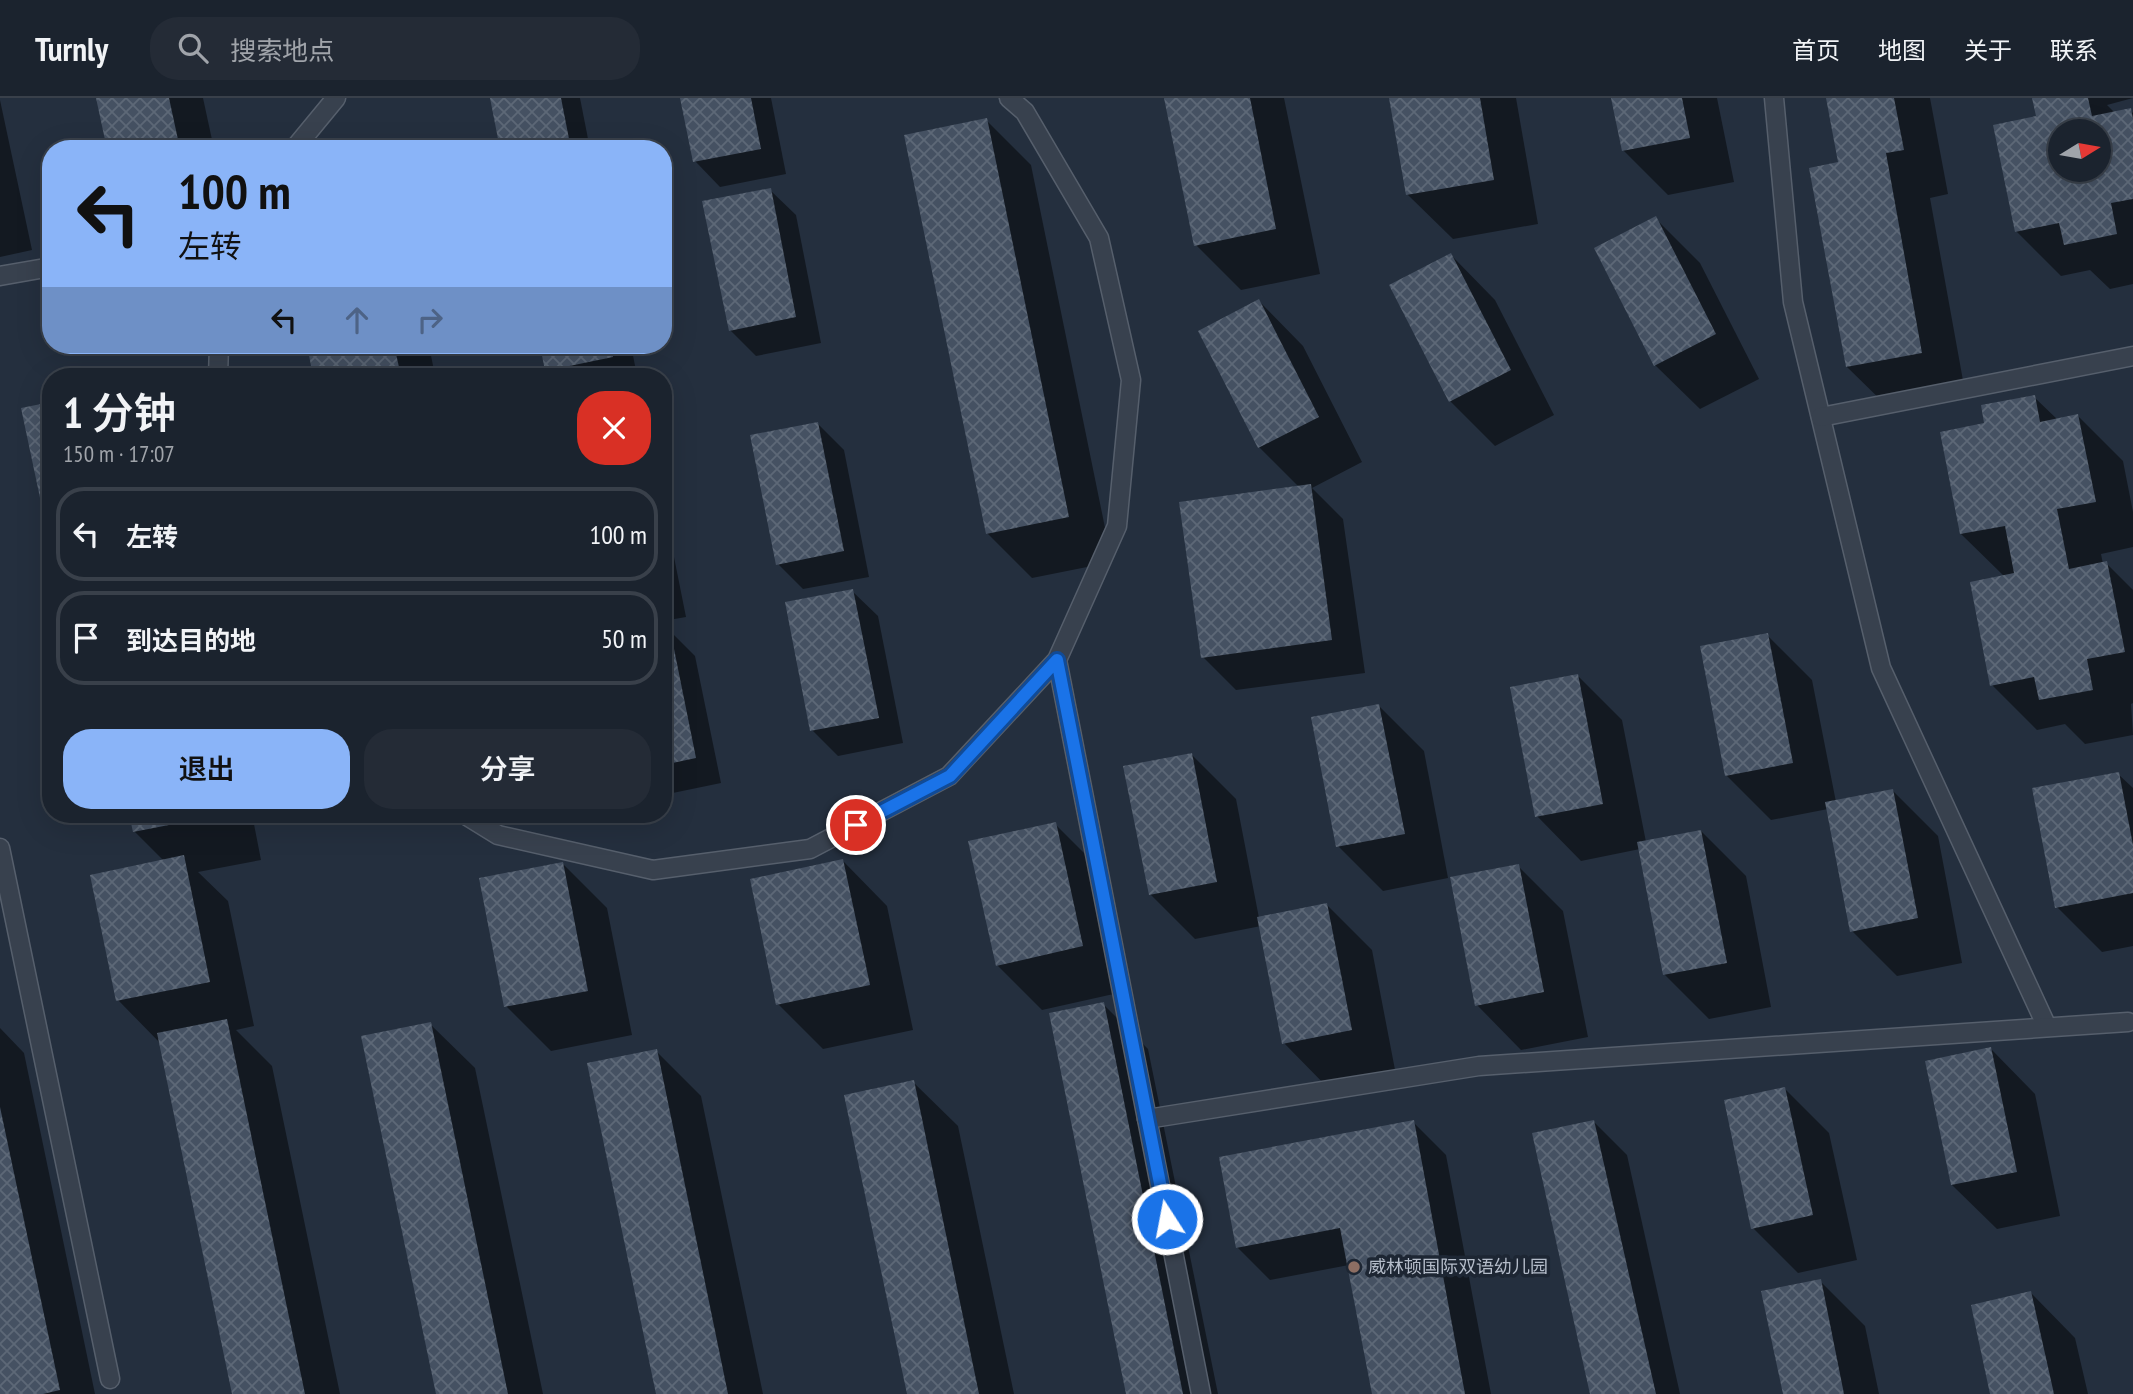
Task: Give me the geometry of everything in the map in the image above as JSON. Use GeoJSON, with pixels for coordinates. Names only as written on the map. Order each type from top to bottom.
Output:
{"type":"FeatureCollection","features":[{"type":"Feature","properties":{"kind":"lane"},"geometry":{"type":"LineString","coordinates":[[301,140],[336,98]]}},
{"type":"Feature","properties":{"kind":"lane"},"geometry":{"type":"LineString","coordinates":[[479,823],[498,835],[653,870],[810,849],[950,776],[1057,660],[1116,526],[1131,380],[1099,238],[1025,112],[1009,98]]}},
{"type":"Feature","properties":{"kind":"lane"},"geometry":{"type":"LineString","coordinates":[[1773,98],[1793,302],[1881,668],[2047,1027]]}},
{"type":"Feature","properties":{"kind":"lane"},"geometry":{"type":"LineString","coordinates":[[0,276],[42,269]]}},
{"type":"Feature","properties":{"kind":"lane"},"geometry":{"type":"LineString","coordinates":[[1821,417],[2133,356]]}},
{"type":"Feature","properties":{"kind":"lane"},"geometry":{"type":"LineString","coordinates":[[1057,660],[1201,1394]]}},
{"type":"Feature","properties":{"kind":"lane"},"geometry":{"type":"LineString","coordinates":[[0,848],[110,1379]]}},
{"type":"Feature","properties":{"kind":"lane"},"geometry":{"type":"LineString","coordinates":[[1147,1119],[1479,1066],[2128,1022]]}},
{"type":"Feature","properties":{"kind":"building"},"geometry":{"type":"Polygon","coordinates":[[[96,98],[169,98],[178,140],[105,140],[96,98]]]}},
{"type":"Feature","properties":{"kind":"building"},"geometry":{"type":"Polygon","coordinates":[[[490,98],[561,98],[569,140],[498,140],[490,98]]]}},
{"type":"Feature","properties":{"kind":"building"},"geometry":{"type":"Polygon","coordinates":[[[680,98],[751,98],[761,149],[693,162],[680,98]]]}},
{"type":"Feature","properties":{"kind":"building"},"geometry":{"type":"Polygon","coordinates":[[[1164,98],[1250,98],[1276,229],[1194,246],[1164,98]]]}},
{"type":"Feature","properties":{"kind":"building"},"geometry":{"type":"Polygon","coordinates":[[[1389,98],[1480,98],[1494,180],[1406,195],[1389,98]]]}},
{"type":"Feature","properties":{"kind":"building"},"geometry":{"type":"Polygon","coordinates":[[[1611,98],[1682,98],[1690,138],[1622,151],[1611,98]]]}},
{"type":"Feature","properties":{"kind":"building"},"geometry":{"type":"Polygon","coordinates":[[[1826,98],[1894,98],[1904,150],[1886,153],[1922,353],[1846,367],[1809,168],[1838,162],[1826,98]]]}},
{"type":"Feature","properties":{"kind":"building"},"geometry":{"type":"Polygon","coordinates":[[[2032,98],[2088,98],[2092,116],[2131,108],[2133,199],[2111,203],[2117,234],[2064,245],[2059,223],[2015,232],[1993,125],[2036,116],[2032,98]]]}},
{"type":"Feature","properties":{"kind":"building"},"geometry":{"type":"Polygon","coordinates":[[[987,118],[1069,517],[986,534],[904,135],[987,118]]]}},
{"type":"Feature","properties":{"kind":"building"},"geometry":{"type":"Polygon","coordinates":[[[771,188],[796,317],[729,331],[702,201],[771,188]]]}},
{"type":"Feature","properties":{"kind":"building"},"geometry":{"type":"Polygon","coordinates":[[[1656,216],[1716,334],[1654,366],[1594,248],[1656,216]]]}},
{"type":"Feature","properties":{"kind":"building"},"geometry":{"type":"Polygon","coordinates":[[[1451,253],[1511,370],[1449,402],[1389,285],[1451,253]]]}},
{"type":"Feature","properties":{"kind":"building"},"geometry":{"type":"Polygon","coordinates":[[[1259,299],[1319,417],[1258,448],[1198,331],[1259,299]]]}},
{"type":"Feature","properties":{"kind":"building"},"geometry":{"type":"Polygon","coordinates":[[[309,354],[396,354],[399,368],[311,368],[309,354]]]}},
{"type":"Feature","properties":{"kind":"building"},"geometry":{"type":"Polygon","coordinates":[[[542,354],[612,354],[613,357],[560,368],[544,368],[542,354]]]}},
{"type":"Feature","properties":{"kind":"building"},"geometry":{"type":"Polygon","coordinates":[[[2035,395],[2040,422],[2078,414],[2096,502],[2057,509],[2069,569],[2107,561],[2125,652],[2087,659],[2093,690],[2039,700],[2034,677],[1990,686],[1970,582],[2014,573],[2005,526],[1960,534],[1940,432],[1984,423],[1981,405],[2035,395]]]}},
{"type":"Feature","properties":{"kind":"building"},"geometry":{"type":"Polygon","coordinates":[[[42,404],[42,507],[21,408],[42,404]]]}},
{"type":"Feature","properties":{"kind":"building"},"geometry":{"type":"Polygon","coordinates":[[[818,422],[844,551],[776,565],[750,435],[818,422]]]}},
{"type":"Feature","properties":{"kind":"building"},"geometry":{"type":"Polygon","coordinates":[[[1311,484],[1332,640],[1201,658],[1179,502],[1311,484]]]}},
{"type":"Feature","properties":{"kind":"building"},"geometry":{"type":"Polygon","coordinates":[[[853,589],[879,718],[810,731],[785,602],[853,589]]]}},
{"type":"Feature","properties":{"kind":"building"},"geometry":{"type":"Polygon","coordinates":[[[1768,633],[1793,763],[1725,776],[1700,646],[1768,633]]]}},
{"type":"Feature","properties":{"kind":"building"},"geometry":{"type":"Polygon","coordinates":[[[672,639],[696,758],[672,763],[672,639]]]}},
{"type":"Feature","properties":{"kind":"building"},"geometry":{"type":"Polygon","coordinates":[[[1578,674],[1603,804],[1535,817],[1510,687],[1578,674]]]}},
{"type":"Feature","properties":{"kind":"building"},"geometry":{"type":"Polygon","coordinates":[[[1379,704],[1405,834],[1336,847],[1311,717],[1379,704]]]}},
{"type":"Feature","properties":{"kind":"building"},"geometry":{"type":"Polygon","coordinates":[[[1192,753],[1217,882],[1149,895],[1123,766],[1192,753]]]}},
{"type":"Feature","properties":{"kind":"building"},"geometry":{"type":"Polygon","coordinates":[[[2119,772],[2133,845],[2133,893],[2055,908],[2032,788],[2119,772]]]}},
{"type":"Feature","properties":{"kind":"building"},"geometry":{"type":"Polygon","coordinates":[[[1893,789],[1918,918],[1850,932],[1825,802],[1893,789]]]}},
{"type":"Feature","properties":{"kind":"building"},"geometry":{"type":"Polygon","coordinates":[[[1056,822],[1083,946],[996,966],[968,841],[1056,822]]]}},
{"type":"Feature","properties":{"kind":"building"},"geometry":{"type":"Polygon","coordinates":[[[131,823],[179,823],[133,832],[131,823]]]}},
{"type":"Feature","properties":{"kind":"building"},"geometry":{"type":"Polygon","coordinates":[[[1701,830],[1727,963],[1663,975],[1637,842],[1701,830]]]}},
{"type":"Feature","properties":{"kind":"building"},"geometry":{"type":"Polygon","coordinates":[[[184,855],[210,982],[116,1001],[90,875],[184,855]]]}},
{"type":"Feature","properties":{"kind":"building"},"geometry":{"type":"Polygon","coordinates":[[[843,859],[870,985],[776,1005],[750,879],[843,859]]]}},
{"type":"Feature","properties":{"kind":"building"},"geometry":{"type":"Polygon","coordinates":[[[563,862],[588,991],[504,1007],[479,878],[563,862]]]}},
{"type":"Feature","properties":{"kind":"building"},"geometry":{"type":"Polygon","coordinates":[[[1519,864],[1544,992],[1475,1006],[1450,877],[1519,864]]]}},
{"type":"Feature","properties":{"kind":"building"},"geometry":{"type":"Polygon","coordinates":[[[1327,903],[1352,1030],[1282,1044],[1257,917],[1327,903]]]}},
{"type":"Feature","properties":{"kind":"building"},"geometry":{"type":"Polygon","coordinates":[[[1104,1002],[1183,1394],[1126,1394],[1049,1013],[1104,1002]]]}},
{"type":"Feature","properties":{"kind":"building"},"geometry":{"type":"Polygon","coordinates":[[[227,1019],[305,1394],[232,1394],[157,1033],[227,1019]]]}},
{"type":"Feature","properties":{"kind":"building"},"geometry":{"type":"Polygon","coordinates":[[[431,1022],[508,1394],[436,1394],[361,1036],[431,1022]]]}},
{"type":"Feature","properties":{"kind":"building"},"geometry":{"type":"Polygon","coordinates":[[[1991,1047],[2017,1172],[1951,1185],[1925,1061],[1991,1047]]]}},
{"type":"Feature","properties":{"kind":"building"},"geometry":{"type":"Polygon","coordinates":[[[657,1049],[728,1394],[656,1394],[587,1063],[657,1049]]]}},
{"type":"Feature","properties":{"kind":"building"},"geometry":{"type":"Polygon","coordinates":[[[914,1080],[979,1394],[907,1394],[844,1095],[914,1080]]]}},
{"type":"Feature","properties":{"kind":"building"},"geometry":{"type":"Polygon","coordinates":[[[1785,1087],[1813,1215],[1751,1229],[1724,1100],[1785,1087]]]}},
{"type":"Feature","properties":{"kind":"building"},"geometry":{"type":"Polygon","coordinates":[[[0,1107],[60,1390],[43,1394],[0,1394],[0,1107]]]}},
{"type":"Feature","properties":{"kind":"building"},"geometry":{"type":"Polygon","coordinates":[[[1414,1120],[1465,1394],[1372,1394],[1340,1228],[1236,1248],[1219,1157],[1414,1120]]]}},
{"type":"Feature","properties":{"kind":"building"},"geometry":{"type":"Polygon","coordinates":[[[1594,1120],[1656,1394],[1590,1394],[1532,1133],[1594,1120]]]}},
{"type":"Feature","properties":{"kind":"building"},"geometry":{"type":"Polygon","coordinates":[[[1821,1279],[1844,1394],[1783,1394],[1761,1291],[1821,1279]]]}},
{"type":"Feature","properties":{"kind":"building"},"geometry":{"type":"Polygon","coordinates":[[[2031,1291],[2054,1394],[1990,1394],[1971,1305],[2031,1291]]]}},
{"type":"Feature","properties":{"kind":"place","name":"威林顿国际双语幼儿园"},"geometry":{"type":"Point","coordinates":[1354,1267]}},
{"type":"Feature","properties":{"kind":"route"},"geometry":{"type":"LineString","coordinates":[[856,825],[950,776],[1057,660],[1167,1219]]}}]}
